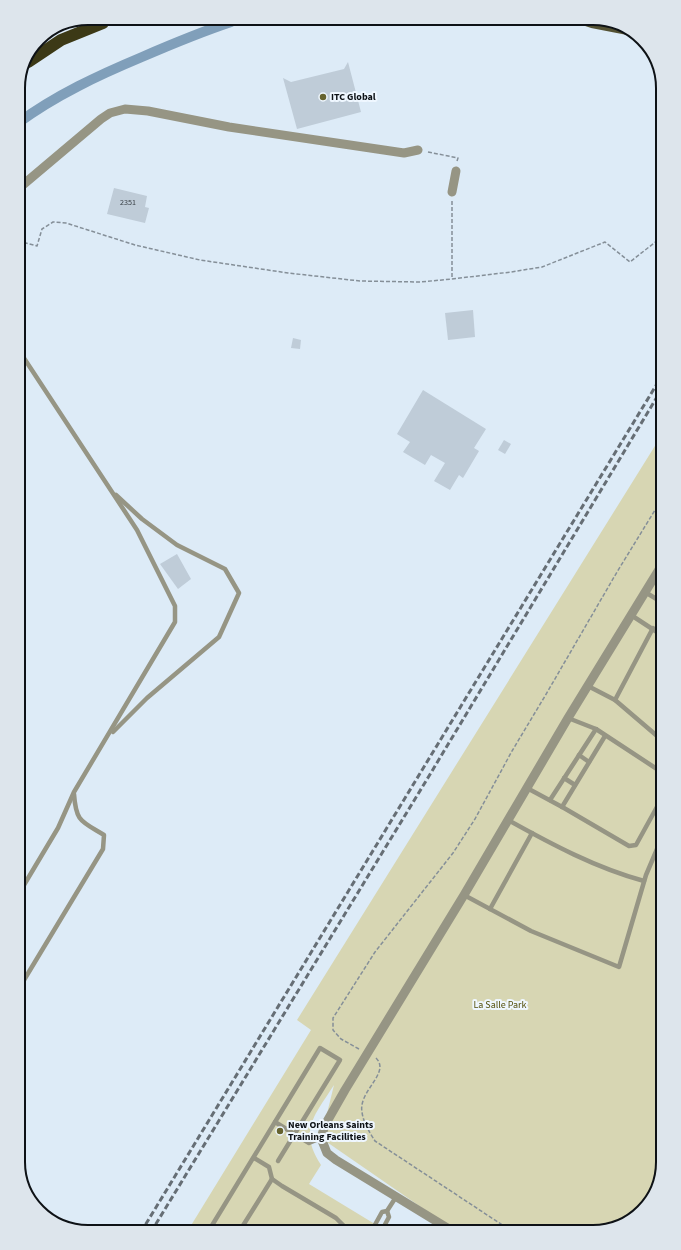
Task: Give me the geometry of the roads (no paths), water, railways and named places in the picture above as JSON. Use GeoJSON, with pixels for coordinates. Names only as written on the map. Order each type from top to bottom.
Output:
{"type":"FeatureCollection","features":[{"type":"Feature","properties":{"kind":"highway"},"geometry":{"type":"LineString","coordinates":[[33,59],[61,40],[98,25]]}},
{"type":"Feature","properties":{"kind":"street"},"geometry":{"type":"LineString","coordinates":[[25,183],[101,119],[110,113],[125,109],[148,111],[229,127],[404,153],[418,150]]}},
{"type":"Feature","properties":{"kind":"street"},"geometry":{"type":"LineString","coordinates":[[452,192],[456,171]]}},
{"type":"Feature","properties":{"kind":"street"},"geometry":{"type":"LineString","coordinates":[[442,1225],[327,1153],[322,1138],[325,1125],[568,718],[656,574]]}},
{"type":"Feature","properties":{"kind":"lane"},"geometry":{"type":"LineString","coordinates":[[25,360],[137,530],[175,606],[175,622],[74,792],[58,828],[25,883]]}},
{"type":"Feature","properties":{"kind":"lane"},"geometry":{"type":"LineString","coordinates":[[108,736],[147,698],[219,636],[239,593],[225,569],[177,545],[142,519],[111,491]]}},
{"type":"Feature","properties":{"kind":"lane"},"geometry":{"type":"LineString","coordinates":[[645,592],[656,599]]}},
{"type":"Feature","properties":{"kind":"lane"},"geometry":{"type":"LineString","coordinates":[[631,615],[656,630]]}},
{"type":"Feature","properties":{"kind":"lane"},"geometry":{"type":"LineString","coordinates":[[615,700],[653,628]]}},
{"type":"Feature","properties":{"kind":"lane"},"geometry":{"type":"LineString","coordinates":[[588,686],[615,700],[656,735]]}},
{"type":"Feature","properties":{"kind":"lane"},"geometry":{"type":"LineString","coordinates":[[568,718],[596,729],[656,769]]}},
{"type":"Feature","properties":{"kind":"lane"},"geometry":{"type":"LineString","coordinates":[[550,800],[596,729]]}},
{"type":"Feature","properties":{"kind":"lane"},"geometry":{"type":"LineString","coordinates":[[562,807],[605,736]]}},
{"type":"Feature","properties":{"kind":"lane"},"geometry":{"type":"LineString","coordinates":[[579,755],[589,762]]}},
{"type":"Feature","properties":{"kind":"lane"},"geometry":{"type":"LineString","coordinates":[[564,778],[575,785]]}},
{"type":"Feature","properties":{"kind":"lane"},"geometry":{"type":"LineString","coordinates":[[527,788],[629,846],[636,845],[656,809]]}},
{"type":"Feature","properties":{"kind":"lane"},"geometry":{"type":"LineString","coordinates":[[25,978],[103,849],[104,835],[82,823],[75,809],[74,792]]}},
{"type":"Feature","properties":{"kind":"lane"},"geometry":{"type":"LineString","coordinates":[[508,820],[601,867],[644,881]]}},
{"type":"Feature","properties":{"kind":"lane"},"geometry":{"type":"LineString","coordinates":[[490,909],[532,833]]}},
{"type":"Feature","properties":{"kind":"lane"},"geometry":{"type":"LineString","coordinates":[[464,894],[532,931],[619,967],[644,881],[656,853]]}},
{"type":"Feature","properties":{"kind":"lane"},"geometry":{"type":"LineString","coordinates":[[212,1225],[320,1048],[340,1060],[278,1161]]}},
{"type":"Feature","properties":{"kind":"lane"},"geometry":{"type":"LineString","coordinates":[[275,1122],[309,1143],[322,1138]]}},
{"type":"Feature","properties":{"kind":"lane"},"geometry":{"type":"LineString","coordinates":[[254,1158],[269,1167],[272,1179],[336,1218],[341,1225]]}},
{"type":"Feature","properties":{"kind":"lane"},"geometry":{"type":"LineString","coordinates":[[243,1225],[272,1179]]}},
{"type":"Feature","properties":{"kind":"lane"},"geometry":{"type":"LineString","coordinates":[[374,1225],[382,1212],[387,1211],[396,1197]]}},
{"type":"Feature","properties":{"kind":"lane"},"geometry":{"type":"LineString","coordinates":[[385,1225],[389,1217],[387,1211]]}},
{"type":"Feature","properties":{"kind":"waterway"},"geometry":{"type":"LineString","coordinates":[[25,118],[47,103],[94,78],[175,43],[223,25]]}},
{"type":"Feature","properties":{"kind":"railway"},"geometry":{"type":"LineString","coordinates":[[145,1225],[656,386]]}},
{"type":"Feature","properties":{"kind":"railway"},"geometry":{"type":"LineString","coordinates":[[155,1225],[429,776],[656,399]]}},
{"type":"Feature","properties":{"kind":"place","name":"ITC Global"},"geometry":{"type":"Point","coordinates":[323,97]}},
{"type":"Feature","properties":{"kind":"place","name":"New Orleans Saints Training Facilities"},"geometry":{"type":"Point","coordinates":[280,1131]}},
{"type":"Feature","properties":{"kind":"park label","name":"La Salle Park"},"geometry":{"type":"Point","coordinates":[500,1005]}}]}
